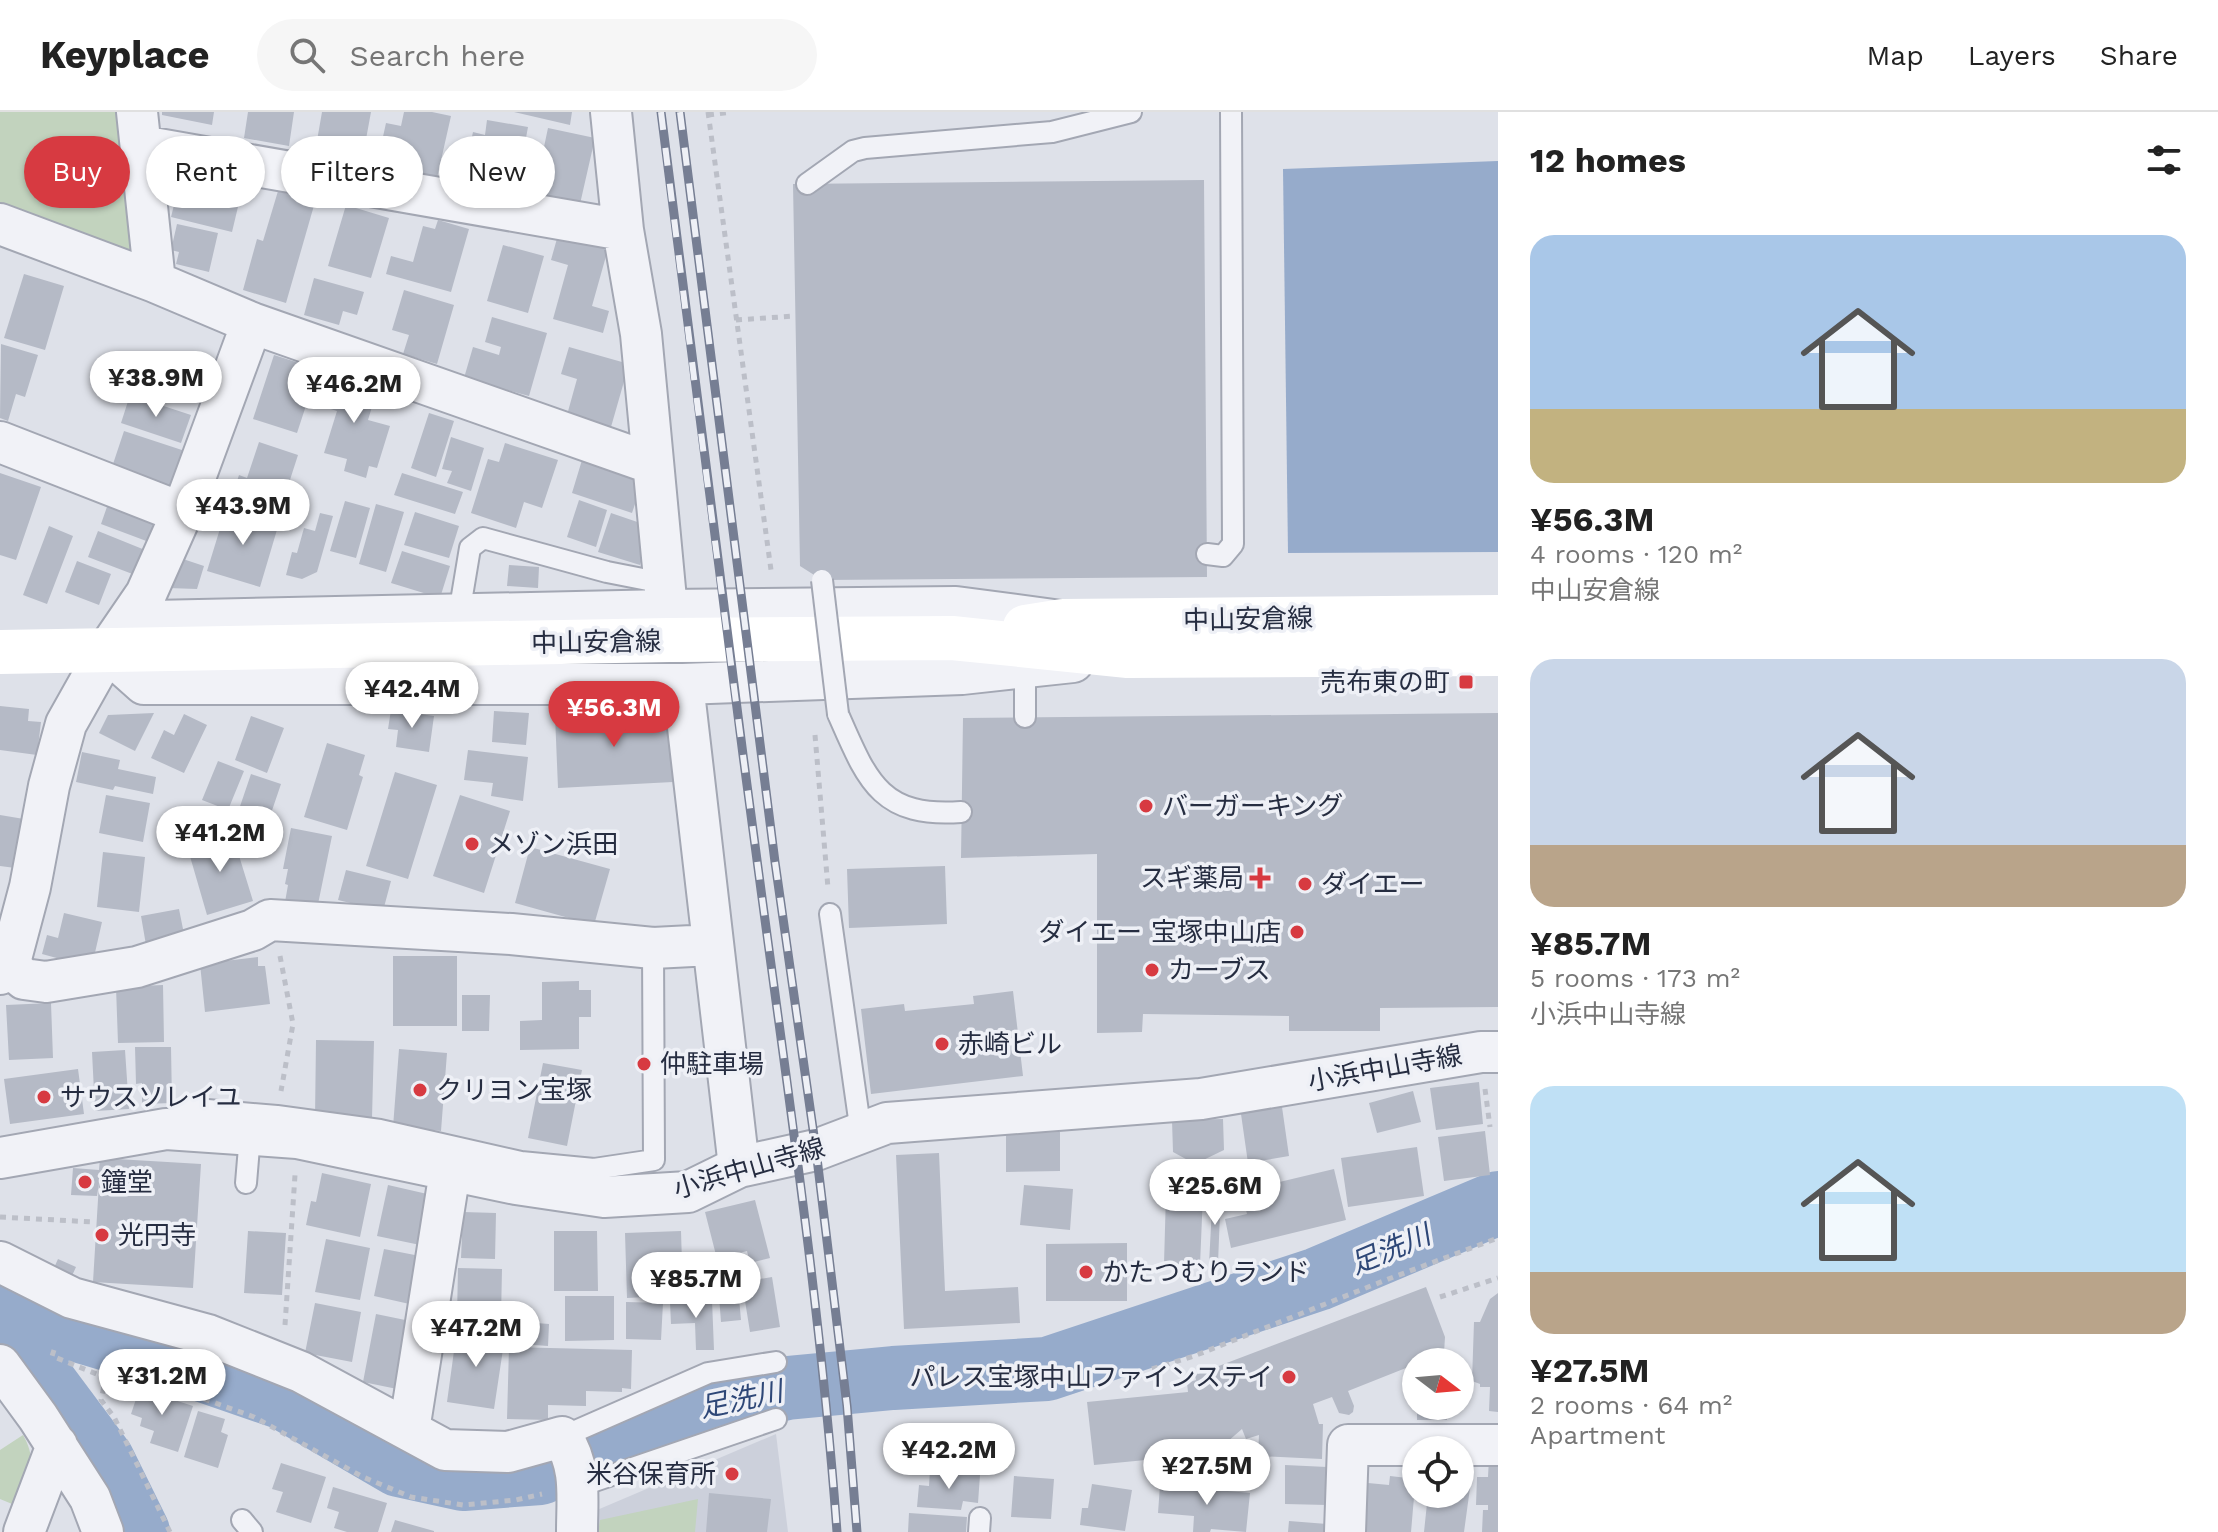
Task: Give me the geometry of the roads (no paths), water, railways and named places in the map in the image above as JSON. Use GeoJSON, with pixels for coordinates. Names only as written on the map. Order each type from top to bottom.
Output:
{"type":"FeatureCollection","features":[{"type":"Feature","properties":{"kind":"street"},"geometry":{"type":"LineString","coordinates":[[611,112],[623,230],[641,334],[665,597]]}},
{"type":"Feature","properties":{"kind":"street"},"geometry":{"type":"LineString","coordinates":[[155,282],[139,129],[623,230]]}},
{"type":"Feature","properties":{"kind":"street"},"geometry":{"type":"LineString","coordinates":[[0,224],[155,282],[252,323],[653,464]]}},
{"type":"Feature","properties":{"kind":"street"},"geometry":{"type":"LineString","coordinates":[[252,323],[182,513],[146,594],[107,651],[66,724],[49,786],[15,884],[4,970],[24,979],[46,982],[137,967],[253,930],[270,920],[511,934],[653,948],[712,945]]}},
{"type":"Feature","properties":{"kind":"street"},"geometry":{"type":"LineString","coordinates":[[0,442],[182,513]]}},
{"type":"Feature","properties":{"kind":"street"},"geometry":{"type":"LineString","coordinates":[[107,651],[153,621],[459,614],[665,597],[956,607],[1063,621]]}},
{"type":"Feature","properties":{"kind":"street","name":"中山安倉線"},"geometry":{"type":"LineString","coordinates":[[952,638],[1063,621],[1498,617]]}},
{"type":"Feature","properties":{"kind":"street","name":"中山安倉線"},"geometry":{"type":"LineString","coordinates":[[0,652],[952,638],[1128,656],[1498,654]]}},
{"type":"Feature","properties":{"kind":"street"},"geometry":{"type":"LineString","coordinates":[[107,651],[144,684],[683,684],[962,674],[1128,656]]}},
{"type":"Feature","properties":{"kind":"street"},"geometry":{"type":"LineString","coordinates":[[683,684],[739,1167]]}},
{"type":"Feature","properties":{"kind":"street","name":"小浜中山寺線"},"geometry":{"type":"LineString","coordinates":[[0,1158],[166,1129],[275,1130],[450,1171],[518,1173],[604,1197],[688,1192],[739,1167],[816,1150],[887,1123],[1201,1099],[1481,1052],[1498,1052]]}},
{"type":"Feature","properties":{"kind":"street"},"geometry":{"type":"LineString","coordinates":[[409,1430],[450,1171]]}},
{"type":"Feature","properties":{"kind":"street"},"geometry":{"type":"LineString","coordinates":[[0,1262],[72,1298],[208,1335],[283,1364],[445,1450],[508,1452],[571,1461],[577,1532]]}},
{"type":"Feature","properties":{"kind":"street"},"geometry":{"type":"LineString","coordinates":[[0,1365],[90,1498],[103,1532]]}},
{"type":"Feature","properties":{"kind":"street"},"geometry":{"type":"LineString","coordinates":[[24,1532],[57,1445]]}},
{"type":"Feature","properties":{"kind":"street"},"geometry":{"type":"LineString","coordinates":[[1345,1532],[1348,1445],[1498,1445]]}},
{"type":"Feature","properties":{"kind":"lane"},"geometry":{"type":"LineString","coordinates":[[807,184],[853,151],[865,148],[1052,132],[1131,112]]}},
{"type":"Feature","properties":{"kind":"lane"},"geometry":{"type":"LineString","coordinates":[[1207,554],[1223,556],[1233,544],[1228,113]]}},
{"type":"Feature","properties":{"kind":"lane"},"geometry":{"type":"LineString","coordinates":[[459,614],[470,548],[483,538],[607,572],[665,597]]}},
{"type":"Feature","properties":{"kind":"lane"},"geometry":{"type":"LineString","coordinates":[[822,580],[838,714],[858,758],[871,779],[897,805],[934,814],[961,812]]}},
{"type":"Feature","properties":{"kind":"lane"},"geometry":{"type":"LineString","coordinates":[[1025,667],[1025,717]]}},
{"type":"Feature","properties":{"kind":"lane"},"geometry":{"type":"LineString","coordinates":[[830,914],[861,1133]]}},
{"type":"Feature","properties":{"kind":"lane"},"geometry":{"type":"LineString","coordinates":[[246,1183],[275,1130],[380,1130],[518,1173],[594,1169],[654,1160],[653,948]]}},
{"type":"Feature","properties":{"kind":"lane"},"geometry":{"type":"LineString","coordinates":[[571,1461],[708,1373],[776,1362]]}},
{"type":"Feature","properties":{"kind":"lane"},"geometry":{"type":"LineString","coordinates":[[571,1461],[776,1419]]}},
{"type":"Feature","properties":{"kind":"water"},"geometry":{"type":"Polygon","coordinates":[[[1498,161],[1498,552],[1288,553],[1283,169],[1498,161]]]}},
{"type":"Feature","properties":{"kind":"waterway","name":"足洗川"},"geometry":{"type":"LineString","coordinates":[[0,1307],[145,1350],[284,1398],[399,1465],[463,1479],[540,1473],[689,1410],[787,1388],[1047,1369],[1318,1279],[1498,1203]]}},
{"type":"Feature","properties":{"kind":"waterway"},"geometry":{"type":"LineString","coordinates":[[0,1323],[103,1461],[138,1532]]}},
{"type":"Feature","properties":{"kind":"railway"},"geometry":{"type":"LineString","coordinates":[[661,112],[803,1203],[837,1532]]}},
{"type":"Feature","properties":{"kind":"railway"},"geometry":{"type":"LineString","coordinates":[[680,112],[775,862],[816,1150],[847,1406],[857,1532]]}},
{"type":"Feature","properties":{"kind":"place","name":"売布東の町"},"geometry":{"type":"Point","coordinates":[1466,682]}},
{"type":"Feature","properties":{"kind":"place","name":"バーガーキング"},"geometry":{"type":"Point","coordinates":[1146,806]}},
{"type":"Feature","properties":{"kind":"place","name":"メゾン浜田"},"geometry":{"type":"Point","coordinates":[472,844]}},
{"type":"Feature","properties":{"kind":"place","name":"スギ薬局"},"geometry":{"type":"Point","coordinates":[1260,878]}},
{"type":"Feature","properties":{"kind":"place","name":"ダイエー"},"geometry":{"type":"Point","coordinates":[1305,884]}},
{"type":"Feature","properties":{"kind":"place","name":"ダイエー 宝塚中山店"},"geometry":{"type":"Point","coordinates":[1297,932]}},
{"type":"Feature","properties":{"kind":"place","name":"カーブス"},"geometry":{"type":"Point","coordinates":[1152,970]}},
{"type":"Feature","properties":{"kind":"place","name":"赤崎ビル"},"geometry":{"type":"Point","coordinates":[942,1044]}},
{"type":"Feature","properties":{"kind":"place","name":"仲駐車場"},"geometry":{"type":"Point","coordinates":[644,1064]}},
{"type":"Feature","properties":{"kind":"place","name":"クリヨン宝塚"},"geometry":{"type":"Point","coordinates":[420,1090]}},
{"type":"Feature","properties":{"kind":"place","name":"サウスソレイユ"},"geometry":{"type":"Point","coordinates":[44,1097]}},
{"type":"Feature","properties":{"kind":"place","name":"鐘堂"},"geometry":{"type":"Point","coordinates":[85,1182]}},
{"type":"Feature","properties":{"kind":"place","name":"光円寺"},"geometry":{"type":"Point","coordinates":[102,1235]}},
{"type":"Feature","properties":{"kind":"place","name":"かたつむりランド"},"geometry":{"type":"Point","coordinates":[1086,1272]}},
{"type":"Feature","properties":{"kind":"place","name":"パレス宝塚中山ファインステイ"},"geometry":{"type":"Point","coordinates":[1289,1377]}},
{"type":"Feature","properties":{"kind":"place","name":"米谷保育所"},"geometry":{"type":"Point","coordinates":[732,1474]}}]}
